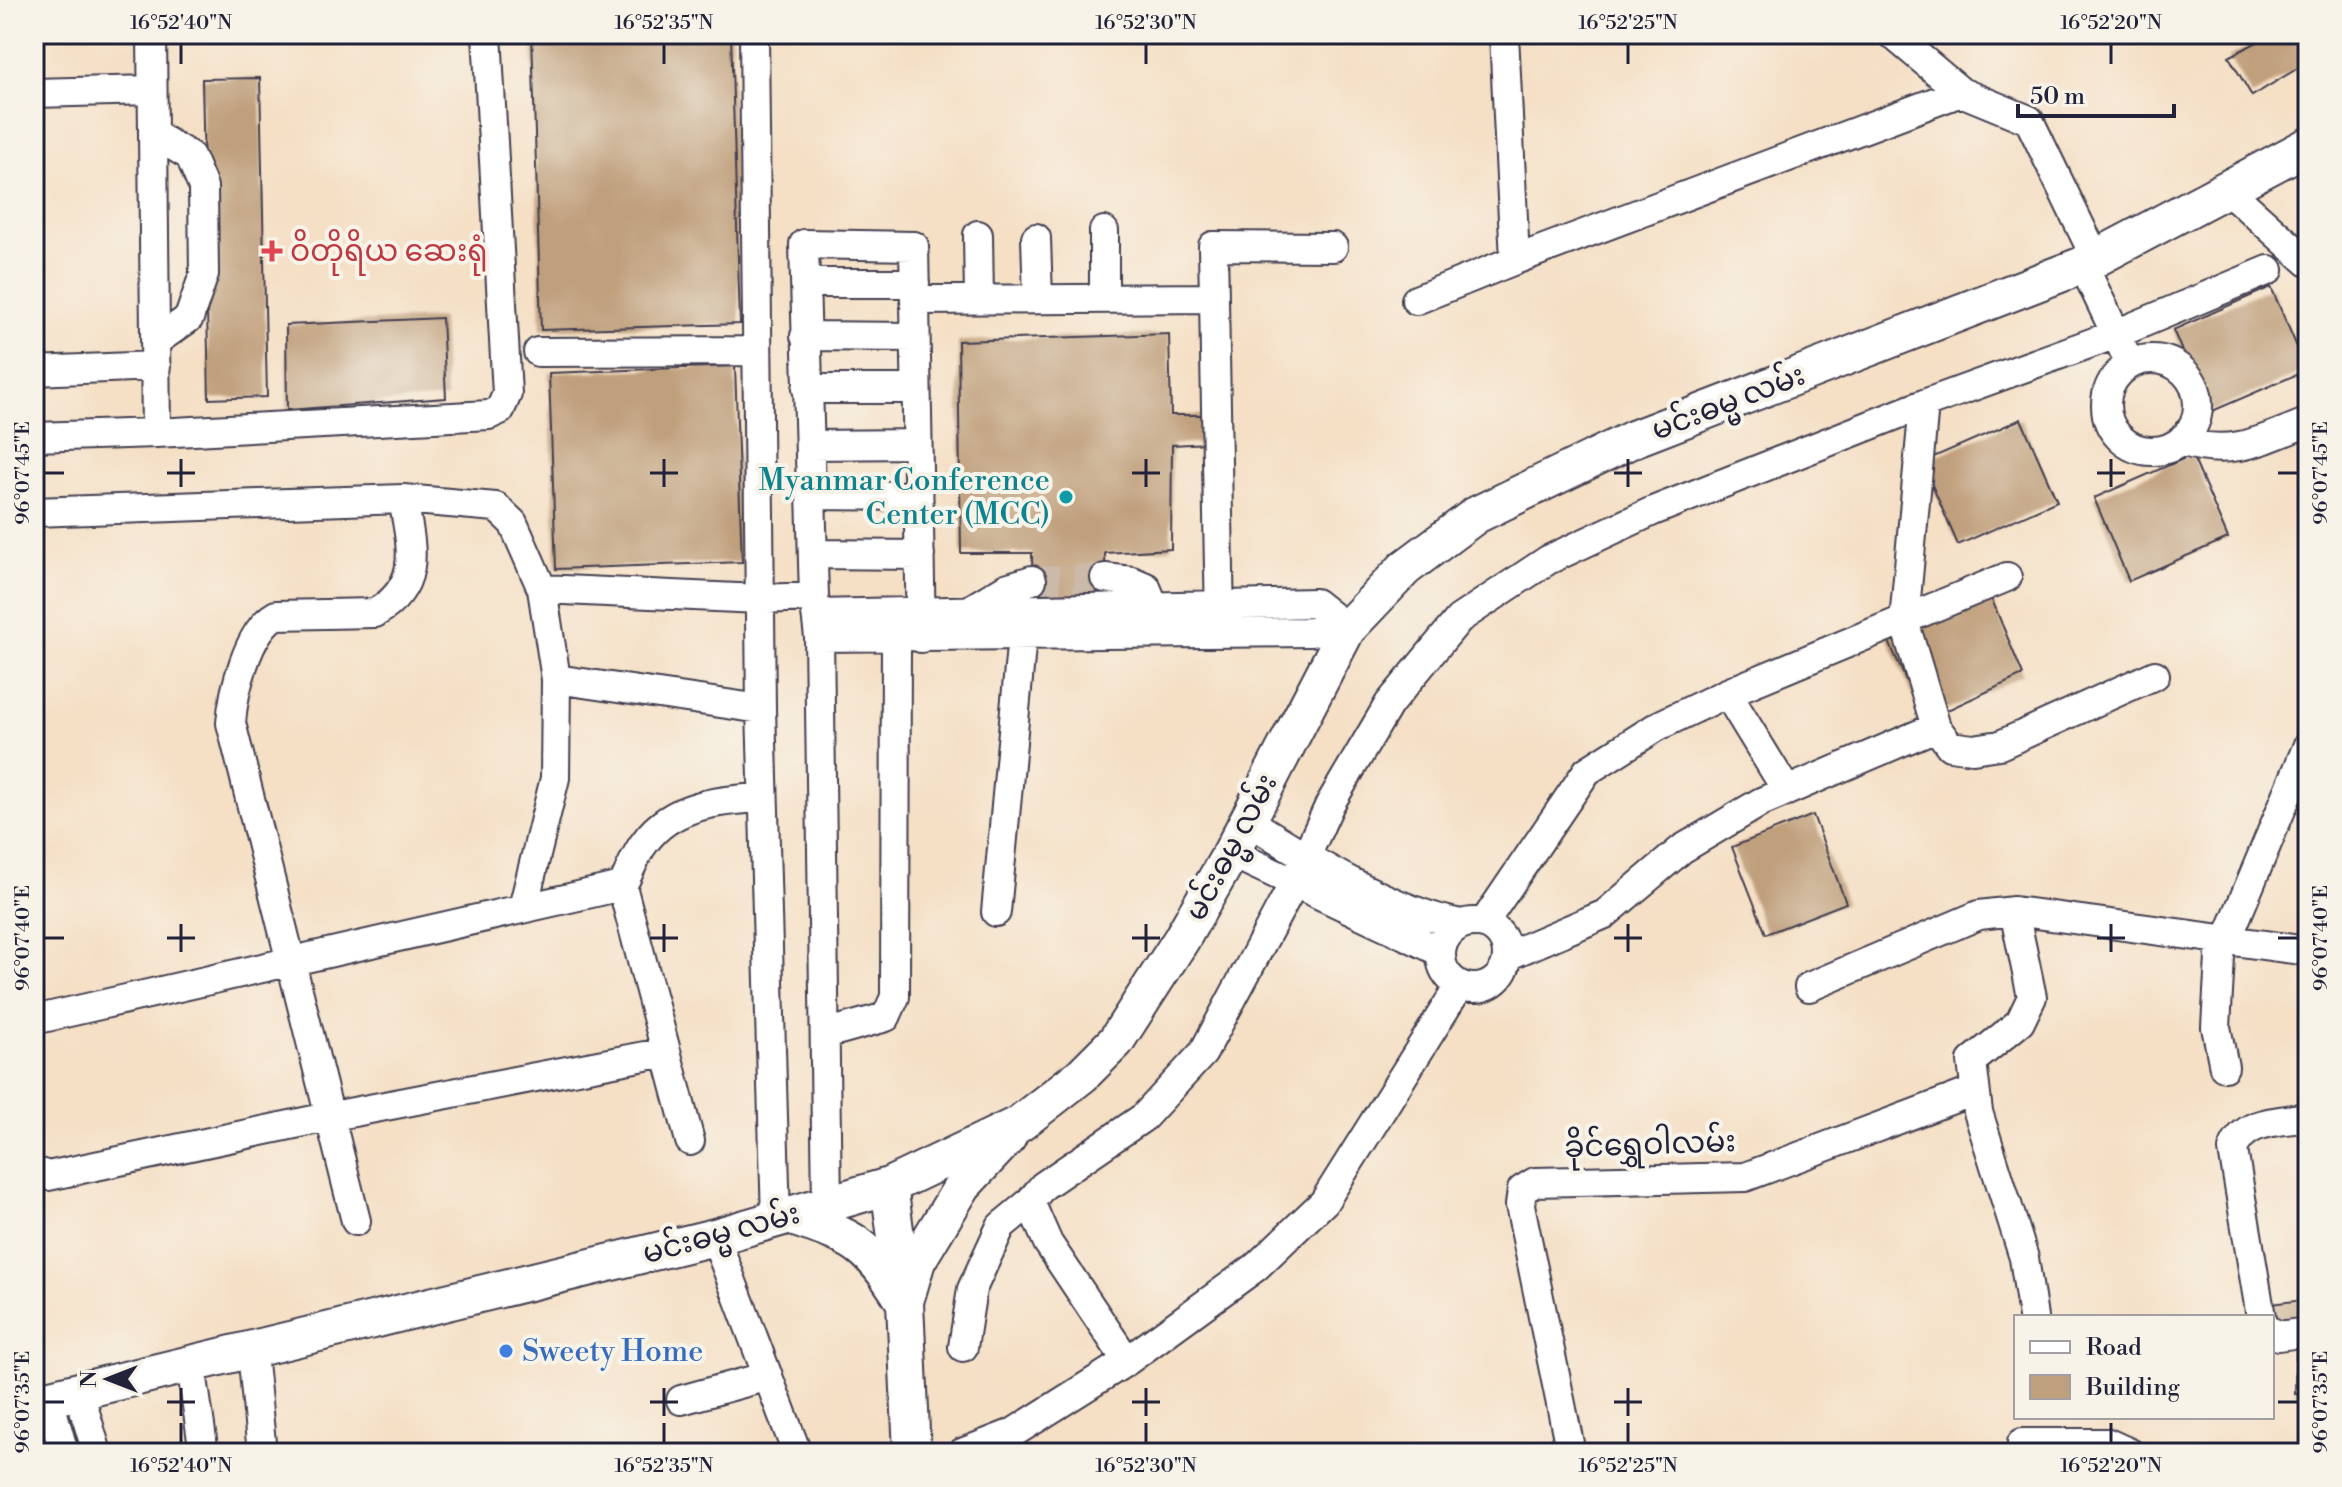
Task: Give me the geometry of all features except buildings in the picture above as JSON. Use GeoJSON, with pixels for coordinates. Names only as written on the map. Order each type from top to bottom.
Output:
{"type":"FeatureCollection","features":[{"type":"Feature","properties":{"kind":"main road","name":"မင်းဓမ္မ လမ်း"},"geometry":{"type":"LineString","coordinates":[[54,1398],[252,1352],[383,1316],[715,1237],[782,1218],[889,1186],[1019,1124],[1082,1075],[1116,1041],[1181,940],[1231,853],[1349,620],[1405,568],[1476,515],[1633,439],[2090,262],[2308,146]]}},
{"type":"Feature","properties":{"kind":"main road"},"geometry":{"type":"LineString","coordinates":[[905,1303],[917,1261],[963,1185],[1019,1124]]}},
{"type":"Feature","properties":{"kind":"main road"},"geometry":{"type":"LineString","coordinates":[[889,1186],[905,1303],[912,1453]]}},
{"type":"Feature","properties":{"kind":"main road"},"geometry":{"type":"LineString","coordinates":[[782,1218],[850,1237],[883,1268],[905,1303]]}},
{"type":"Feature","properties":{"kind":"street"},"geometry":{"type":"LineString","coordinates":[[152,34],[156,433]]}},
{"type":"Feature","properties":{"kind":"street"},"geometry":{"type":"LineString","coordinates":[[34,437],[489,415],[500,410],[507,394],[487,34]]}},
{"type":"Feature","properties":{"kind":"street"},"geometry":{"type":"LineString","coordinates":[[754,34],[755,351],[763,798],[782,1218]]}},
{"type":"Feature","properties":{"kind":"street"},"geometry":{"type":"LineString","coordinates":[[1504,34],[1515,260]]}},
{"type":"Feature","properties":{"kind":"street"},"geometry":{"type":"LineString","coordinates":[[1892,34],[1961,92],[2029,120],[2130,365]]}},
{"type":"Feature","properties":{"kind":"street"},"geometry":{"type":"LineString","coordinates":[[34,93],[151,90]]}},
{"type":"Feature","properties":{"kind":"street"},"geometry":{"type":"LineString","coordinates":[[1416,300],[1961,92]]}},
{"type":"Feature","properties":{"kind":"street"},"geometry":{"type":"LineString","coordinates":[[34,371],[156,354],[189,318],[204,274],[203,187],[190,156],[153,134]]}},
{"type":"Feature","properties":{"kind":"street"},"geometry":{"type":"LineString","coordinates":[[2228,190],[2308,262]]}},
{"type":"Feature","properties":{"kind":"street"},"geometry":{"type":"LineString","coordinates":[[1104,231],[1104,299]]}},
{"type":"Feature","properties":{"kind":"street"},"geometry":{"type":"LineString","coordinates":[[978,235],[979,299]]}},
{"type":"Feature","properties":{"kind":"street"},"geometry":{"type":"LineString","coordinates":[[1036,238],[1038,299]]}},
{"type":"Feature","properties":{"kind":"street"},"geometry":{"type":"LineString","coordinates":[[825,1034],[886,1017],[895,997],[920,555],[914,246],[804,244],[816,616],[827,1204]]}},
{"type":"Feature","properties":{"kind":"street"},"geometry":{"type":"LineString","coordinates":[[1220,618],[1213,246],[1333,247]]}},
{"type":"Feature","properties":{"kind":"street"},"geometry":{"type":"LineString","coordinates":[[963,1347],[972,1289],[1001,1226],[1030,1202],[1043,1186],[1144,1117],[1203,1053],[1294,883],[1330,804],[1389,704],[1459,619],[1548,560],[1627,523],[1924,404],[2116,334],[2269,270]]}},
{"type":"Feature","properties":{"kind":"street"},"geometry":{"type":"LineString","coordinates":[[805,283],[979,299],[1213,298]]}},
{"type":"Feature","properties":{"kind":"street"},"geometry":{"type":"LineString","coordinates":[[805,336],[915,337]]}},
{"type":"Feature","properties":{"kind":"street"},"geometry":{"type":"LineString","coordinates":[[538,352],[755,351]]}},
{"type":"Feature","properties":{"kind":"street"},"geometry":{"type":"LineString","coordinates":[[2162,361],[2189,379],[2195,389],[2198,411],[2190,432],[2181,441],[2171,448],[2147,451],[2135,448],[2116,434],[2107,411],[2110,384],[2120,371],[2130,365],[2162,361]]}},
{"type":"Feature","properties":{"kind":"street"},"geometry":{"type":"LineString","coordinates":[[807,389],[915,389]]}},
{"type":"Feature","properties":{"kind":"street"},"geometry":{"type":"LineString","coordinates":[[1924,404],[1904,621],[1936,727],[1950,746],[1973,749],[2000,745],[2155,675]]}},
{"type":"Feature","properties":{"kind":"street"},"geometry":{"type":"LineString","coordinates":[[2181,441],[2198,447],[2244,448],[2308,422]]}},
{"type":"Feature","properties":{"kind":"street"},"geometry":{"type":"LineString","coordinates":[[810,445],[916,444]]}},
{"type":"Feature","properties":{"kind":"street"},"geometry":{"type":"LineString","coordinates":[[812,495],[918,496]]}},
{"type":"Feature","properties":{"kind":"street"},"geometry":{"type":"LineString","coordinates":[[356,1221],[231,723],[233,692],[264,622],[276,615],[375,613],[386,607],[410,575],[413,560],[403,499]]}},
{"type":"Feature","properties":{"kind":"street"},"geometry":{"type":"LineString","coordinates":[[34,512],[403,499],[496,507],[513,523],[542,589],[556,679],[555,778],[523,908]]}},
{"type":"Feature","properties":{"kind":"street"},"geometry":{"type":"LineString","coordinates":[[813,554],[920,555]]}},
{"type":"Feature","properties":{"kind":"street"},"geometry":{"type":"LineString","coordinates":[[1247,820],[1306,857],[1429,918],[1472,924],[1495,928],[1507,956],[1500,976],[1491,983],[1470,988],[1460,985],[1445,972],[1441,952],[1451,931],[1472,924],[1587,771],[1658,726],[1727,693],[2007,577]]}},
{"type":"Feature","properties":{"kind":"street"},"geometry":{"type":"LineString","coordinates":[[1105,578],[1132,581],[1146,587],[1153,604]]}},
{"type":"Feature","properties":{"kind":"street"},"geometry":{"type":"LineString","coordinates":[[914,629],[967,612],[1006,588],[1032,580]]}},
{"type":"Feature","properties":{"kind":"street"},"geometry":{"type":"LineString","coordinates":[[542,589],[759,599],[816,616],[914,629],[1022,636],[1153,604],[1220,618],[1324,631],[1349,620]]}},
{"type":"Feature","properties":{"kind":"street"},"geometry":{"type":"LineString","coordinates":[[967,612],[1070,622],[1220,618]]}},
{"type":"Feature","properties":{"kind":"street"},"geometry":{"type":"LineString","coordinates":[[996,912],[1022,636]]}},
{"type":"Feature","properties":{"kind":"street"},"geometry":{"type":"LineString","coordinates":[[556,679],[761,709]]}},
{"type":"Feature","properties":{"kind":"street"},"geometry":{"type":"LineString","coordinates":[[1727,693],[1787,791]]}},
{"type":"Feature","properties":{"kind":"street"},"geometry":{"type":"LineString","coordinates":[[1507,956],[1605,914],[1682,849],[1787,791],[1936,727]]}},
{"type":"Feature","properties":{"kind":"street"},"geometry":{"type":"LineString","coordinates":[[2224,1067],[2216,1027],[2224,941],[2308,745]]}},
{"type":"Feature","properties":{"kind":"street"},"geometry":{"type":"LineString","coordinates":[[690,1141],[622,886],[646,840],[682,812],[715,800],[763,798]]}},
{"type":"Feature","properties":{"kind":"street"},"geometry":{"type":"LineString","coordinates":[[1231,853],[1441,952]]}},
{"type":"Feature","properties":{"kind":"street"},"geometry":{"type":"LineString","coordinates":[[34,1020],[622,886]]}},
{"type":"Feature","properties":{"kind":"street"},"geometry":{"type":"LineString","coordinates":[[2014,911],[2032,997],[2020,1022],[1972,1061],[1974,1091],[2024,1258],[2033,1315]]}},
{"type":"Feature","properties":{"kind":"street"},"geometry":{"type":"LineString","coordinates":[[1809,987],[1954,924],[1979,915],[2014,911],[2308,951]]}},
{"type":"Feature","properties":{"kind":"street"},"geometry":{"type":"LineString","coordinates":[[962,1453],[1013,1433],[1127,1361],[1256,1267],[1324,1202],[1460,985]]}},
{"type":"Feature","properties":{"kind":"street"},"geometry":{"type":"LineString","coordinates":[[34,1171],[48,1176],[328,1117],[666,1052]]}},
{"type":"Feature","properties":{"kind":"street","name":"ခိုင်ရွှေဝါလမ်း"},"geometry":{"type":"LineString","coordinates":[[1571,1453],[1520,1205],[1522,1190],[1535,1182],[1745,1177],[1974,1091]]}},
{"type":"Feature","properties":{"kind":"street"},"geometry":{"type":"LineString","coordinates":[[2267,1315],[2233,1150],[2238,1137],[2248,1128],[2308,1117]]}},
{"type":"Feature","properties":{"kind":"street"},"geometry":{"type":"LineString","coordinates":[[1030,1202],[1048,1243],[1127,1361]]}},
{"type":"Feature","properties":{"kind":"street"},"geometry":{"type":"LineString","coordinates":[[715,1237],[797,1453]]}},
{"type":"Feature","properties":{"kind":"street"},"geometry":{"type":"LineString","coordinates":[[2274,1328],[2308,1332]]}},
{"type":"Feature","properties":{"kind":"street"},"geometry":{"type":"LineString","coordinates":[[252,1352],[262,1453]]}},
{"type":"Feature","properties":{"kind":"street"},"geometry":{"type":"LineString","coordinates":[[191,1365],[204,1453]]}},
{"type":"Feature","properties":{"kind":"street"},"geometry":{"type":"LineString","coordinates":[[681,1400],[768,1376]]}},
{"type":"Feature","properties":{"kind":"street"},"geometry":{"type":"LineString","coordinates":[[54,1398],[64,1453]]}},
{"type":"Feature","properties":{"kind":"street"},"geometry":{"type":"LineString","coordinates":[[54,1398],[97,1453]]}},
{"type":"Feature","properties":{"kind":"street"},"geometry":{"type":"LineString","coordinates":[[2020,1444],[2108,1443],[2130,1453]]}},
{"type":"Feature","properties":{"kind":"tunnel"},"geometry":{"type":"LineString","coordinates":[[1032,580],[1105,578]]}},
{"type":"Feature","properties":{"kind":"place","name":"ဝိတိုရိယ ဆေးရုံ"},"geometry":{"type":"Point","coordinates":[272,251]}},
{"type":"Feature","properties":{"kind":"place","name":"Myanmar Conference Center (MCC)"},"geometry":{"type":"Point","coordinates":[1066,497]}},
{"type":"Feature","properties":{"kind":"place","name":"Sweety Home"},"geometry":{"type":"Point","coordinates":[506,1351]}}]}
